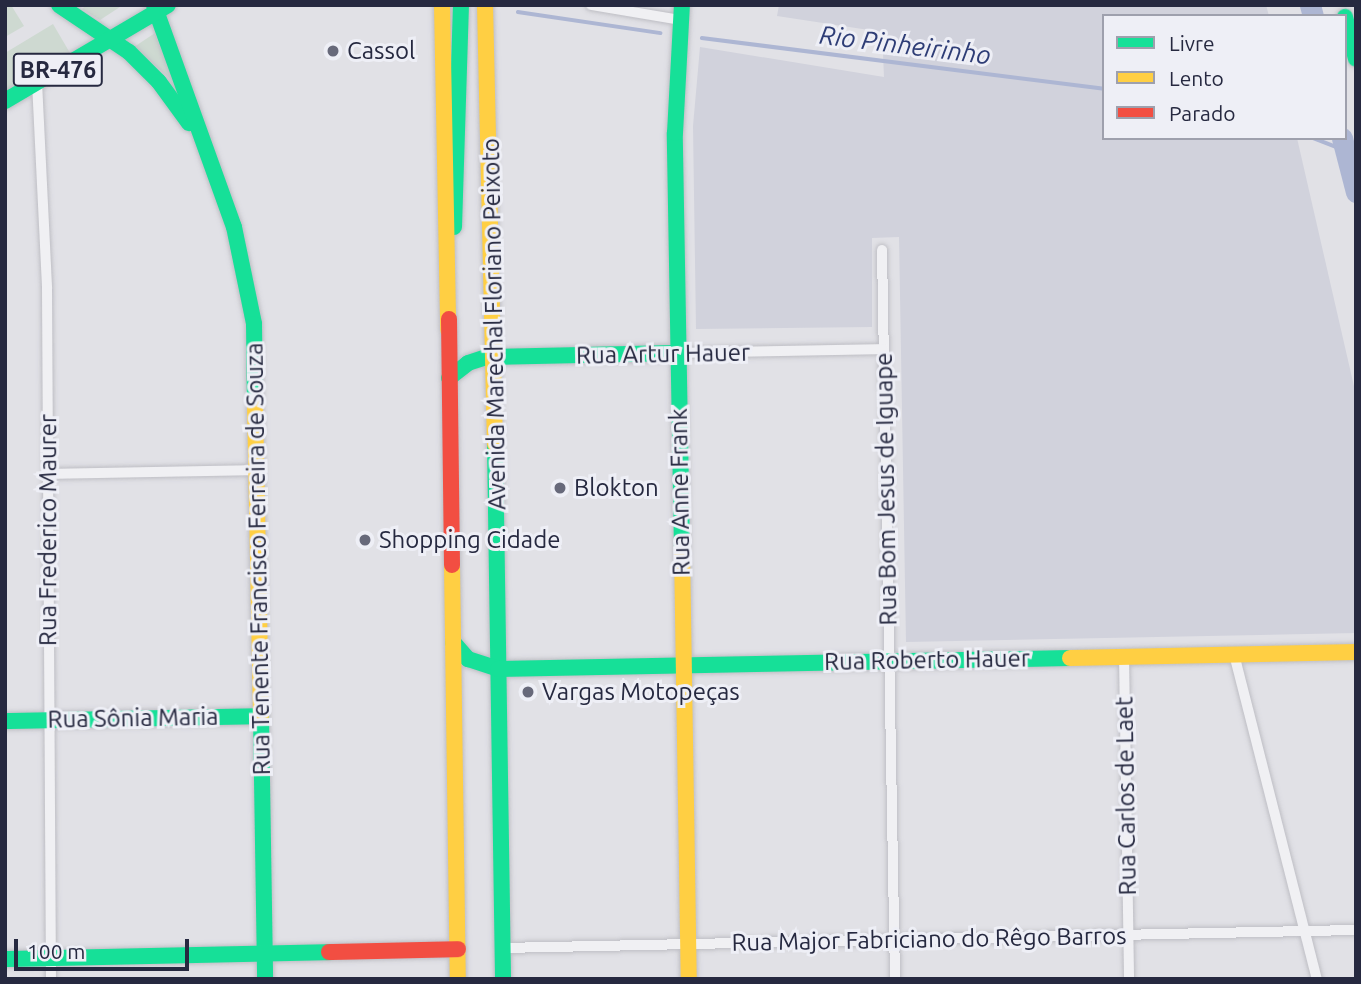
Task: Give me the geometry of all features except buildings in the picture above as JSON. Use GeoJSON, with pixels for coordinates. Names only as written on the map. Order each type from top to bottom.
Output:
{"type":"FeatureCollection","features":[{"type":"Feature","properties":{"kind":"main road"},"geometry":{"type":"LineString","coordinates":[[442,5],[448,330]]}},
{"type":"Feature","properties":{"kind":"main road","name":"Rua Tenente Francisco Ferreira de Souza"},"geometry":{"type":"LineString","coordinates":[[61,6],[111,38],[159,82],[205,146]]}},
{"type":"Feature","properties":{"kind":"main road","name":"Rua Tenente Francisco Ferreira de Souza"},"geometry":{"type":"LineString","coordinates":[[159,8],[234,227],[251,302],[257,470],[265,979]]}},
{"type":"Feature","properties":{"kind":"main road","name":"BR-476"},"geometry":{"type":"LineString","coordinates":[[5,101],[159,8]]}},
{"type":"Feature","properties":{"kind":"main road","name":"Avenida Marechal Floriano Peixoto"},"geometry":{"type":"LineString","coordinates":[[458,979],[448,330],[461,12]]}},
{"type":"Feature","properties":{"kind":"main road","name":"Avenida Marechal Floriano Peixoto"},"geometry":{"type":"LineString","coordinates":[[485,12],[494,357],[503,979]]}},
{"type":"Feature","properties":{"kind":"main road","name":"Rua Anne Frank"},"geometry":{"type":"LineString","coordinates":[[682,12],[674,133],[689,979]]}},
{"type":"Feature","properties":{"kind":"main road"},"geometry":{"type":"LineString","coordinates":[[1347,24],[1356,59]]}},
{"type":"Feature","properties":{"kind":"main road"},"geometry":{"type":"LineString","coordinates":[[444,94],[461,58]]}},
{"type":"Feature","properties":{"kind":"main road","name":"Rua Artur Hauer"},"geometry":{"type":"LineString","coordinates":[[449,378],[477,359],[494,357],[678,353]]}},
{"type":"Feature","properties":{"kind":"main road"},"geometry":{"type":"LineString","coordinates":[[453,642],[468,659],[498,668]]}},
{"type":"Feature","properties":{"kind":"main road","name":"Rua Roberto Hauer"},"geometry":{"type":"LineString","coordinates":[[498,668],[1356,652]]}},
{"type":"Feature","properties":{"kind":"main road","name":"Rua Sônia Maria"},"geometry":{"type":"LineString","coordinates":[[5,721],[261,716]]}},
{"type":"Feature","properties":{"kind":"main road"},"geometry":{"type":"LineString","coordinates":[[5,959],[458,949]]}},
{"type":"Feature","properties":{"kind":"street"},"geometry":{"type":"LineString","coordinates":[[591,5],[682,12]]}},
{"type":"Feature","properties":{"kind":"street","name":"Rua Frederico Maurer"},"geometry":{"type":"LineString","coordinates":[[37,82],[50,474],[46,720],[51,979]]}},
{"type":"Feature","properties":{"kind":"street","name":"Rua Bom Jesus de Iguape"},"geometry":{"type":"LineString","coordinates":[[882,250],[895,979]]}},
{"type":"Feature","properties":{"kind":"street","name":"Rua Artur Hauer"},"geometry":{"type":"LineString","coordinates":[[678,353],[884,349]]}},
{"type":"Feature","properties":{"kind":"street"},"geometry":{"type":"LineString","coordinates":[[50,474],[257,470]]}},
{"type":"Feature","properties":{"kind":"street"},"geometry":{"type":"LineString","coordinates":[[1234,654],[1317,979]]}},
{"type":"Feature","properties":{"kind":"street","name":"Rua Carlos de Laet"},"geometry":{"type":"LineString","coordinates":[[1124,656],[1129,979]]}},
{"type":"Feature","properties":{"kind":"street","name":"Rua Major Fabriciano do Rêgo Barros"},"geometry":{"type":"LineString","coordinates":[[502,948],[1356,930]]}},
{"type":"Feature","properties":{"kind":"shaded area"},"geometry":{"type":"Polygon","coordinates":[[[5,5],[11,5],[24,26],[5,37],[5,5]]]}},
{"type":"Feature","properties":{"kind":"shaded area"},"geometry":{"type":"Polygon","coordinates":[[[86,5],[123,5],[100,20],[82,9],[86,5]]]}},
{"type":"Feature","properties":{"kind":"shaded area"},"geometry":{"type":"Polygon","coordinates":[[[779,5],[1266,5],[1268,14],[1102,14],[1102,140],[1297,140],[1356,395],[1356,633],[906,642],[899,237],[872,238],[872,327],[696,329],[693,126],[700,47],[884,77],[882,32],[777,16],[779,5]]]}},
{"type":"Feature","properties":{"kind":"shaded area"},"geometry":{"type":"Polygon","coordinates":[[[53,24],[70,53],[5,93],[5,53],[53,24]]]}},
{"type":"Feature","properties":{"kind":"shaded area"},"geometry":{"type":"Polygon","coordinates":[[[155,33],[174,82],[134,47],[155,33]]]}},
{"type":"Feature","properties":{"kind":"waterway"},"geometry":{"type":"LineString","coordinates":[[1310,5],[1312,14]]}},
{"type":"Feature","properties":{"kind":"waterway","name":"Rio Pinheirinho"},"geometry":{"type":"LineString","coordinates":[[518,12],[660,33]]}},
{"type":"Feature","properties":{"kind":"waterway","name":"Rio Pinheirinho"},"geometry":{"type":"LineString","coordinates":[[702,38],[1102,89]]}},
{"type":"Feature","properties":{"kind":"waterway","name":"Rio Pinheirinho"},"geometry":{"type":"LineString","coordinates":[[1318,140],[1345,150]]}},
{"type":"Feature","properties":{"kind":"waterway"},"geometry":{"type":"LineString","coordinates":[[1343,140],[1356,192]]}},
{"type":"Feature","properties":{"kind":"traffic: fast"},"geometry":{"type":"LineString","coordinates":[[59,5],[129,52],[159,82],[189,123]]}},
{"type":"Feature","properties":{"kind":"traffic: fast"},"geometry":{"type":"LineString","coordinates":[[154,5],[234,227],[254,324],[255,404]]}},
{"type":"Feature","properties":{"kind":"traffic: fast"},"geometry":{"type":"LineString","coordinates":[[5,101],[168,5]]}},
{"type":"Feature","properties":{"kind":"traffic: fast"},"geometry":{"type":"LineString","coordinates":[[454,227],[461,5]]}},
{"type":"Feature","properties":{"kind":"traffic: fast"},"geometry":{"type":"LineString","coordinates":[[682,5],[675,133],[682,550]]}},
{"type":"Feature","properties":{"kind":"traffic: fast"},"geometry":{"type":"LineString","coordinates":[[1347,25],[1356,59]]}},
{"type":"Feature","properties":{"kind":"traffic: fast"},"geometry":{"type":"LineString","coordinates":[[449,378],[468,363],[486,357],[678,353]]}},
{"type":"Feature","properties":{"kind":"traffic: fast"},"geometry":{"type":"LineString","coordinates":[[495,444],[503,979]]}},
{"type":"Feature","properties":{"kind":"traffic: fast"},"geometry":{"type":"LineString","coordinates":[[453,642],[468,659],[498,669],[1070,658]]}},
{"type":"Feature","properties":{"kind":"traffic: fast"},"geometry":{"type":"LineString","coordinates":[[5,721],[261,716]]}},
{"type":"Feature","properties":{"kind":"traffic: fast"},"geometry":{"type":"LineString","coordinates":[[261,716],[265,979]]}},
{"type":"Feature","properties":{"kind":"traffic: fast"},"geometry":{"type":"LineString","coordinates":[[5,959],[329,952]]}},
{"type":"Feature","properties":{"kind":"traffic: slow"},"geometry":{"type":"LineString","coordinates":[[442,5],[448,330]]}},
{"type":"Feature","properties":{"kind":"traffic: slow"},"geometry":{"type":"LineString","coordinates":[[485,5],[495,444]]}},
{"type":"Feature","properties":{"kind":"traffic: slow"},"geometry":{"type":"LineString","coordinates":[[255,404],[261,716]]}},
{"type":"Feature","properties":{"kind":"traffic: slow"},"geometry":{"type":"LineString","coordinates":[[682,550],[689,979]]}},
{"type":"Feature","properties":{"kind":"traffic: slow"},"geometry":{"type":"LineString","coordinates":[[452,565],[458,979]]}},
{"type":"Feature","properties":{"kind":"traffic: slow"},"geometry":{"type":"LineString","coordinates":[[1070,658],[1356,652]]}},
{"type":"Feature","properties":{"kind":"traffic: jam"},"geometry":{"type":"LineString","coordinates":[[449,319],[452,565]]}},
{"type":"Feature","properties":{"kind":"traffic: jam"},"geometry":{"type":"LineString","coordinates":[[329,952],[458,949]]}},
{"type":"Feature","properties":{"kind":"place","name":"Cassol"},"geometry":{"type":"Point","coordinates":[333,51]}},
{"type":"Feature","properties":{"kind":"place","name":"Blokton"},"geometry":{"type":"Point","coordinates":[560,488]}},
{"type":"Feature","properties":{"kind":"place","name":"Shopping Cidade"},"geometry":{"type":"Point","coordinates":[365,540]}},
{"type":"Feature","properties":{"kind":"place","name":"Vargas Motopeças"},"geometry":{"type":"Point","coordinates":[528,692]}}]}
